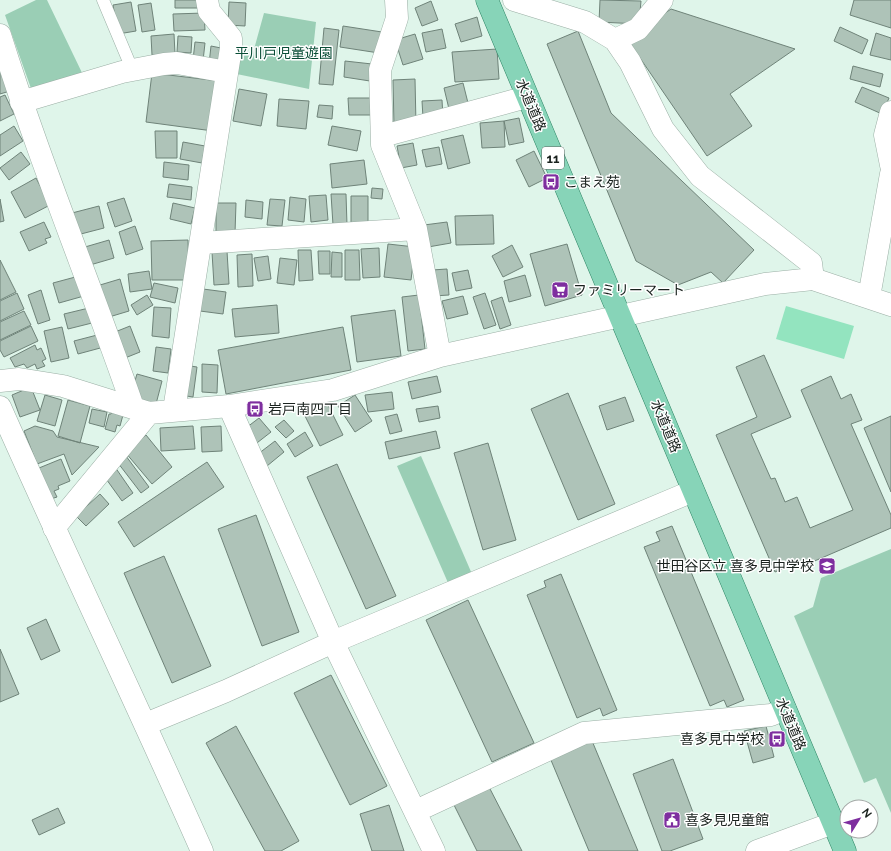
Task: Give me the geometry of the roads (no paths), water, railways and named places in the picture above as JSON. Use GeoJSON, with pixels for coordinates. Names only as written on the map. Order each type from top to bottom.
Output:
{"type":"FeatureCollection","features":[{"type":"Feature","properties":{"kind":"main road","name":"水道道路"},"geometry":{"type":"LineString","coordinates":[[487,0],[846,851]]}},
{"type":"Feature","properties":{"kind":"street"},"geometry":{"type":"LineString","coordinates":[[174,410],[231,38],[209,11],[207,0]]}},
{"type":"Feature","properties":{"kind":"street"},"geometry":{"type":"LineString","coordinates":[[396,0],[397,18],[380,70],[383,136],[382,145],[416,229],[440,356]]}},
{"type":"Feature","properties":{"kind":"street"},"geometry":{"type":"LineString","coordinates":[[514,0],[585,22],[615,40],[630,62],[663,130],[700,176],[811,263],[813,279]]}},
{"type":"Feature","properties":{"kind":"street"},"geometry":{"type":"LineString","coordinates":[[615,40],[638,29],[662,0]]}},
{"type":"Feature","properties":{"kind":"street"},"geometry":{"type":"LineString","coordinates":[[0,35],[21,102],[104,325],[141,410]]}},
{"type":"Feature","properties":{"kind":"street"},"geometry":{"type":"LineString","coordinates":[[21,102],[132,69],[177,63],[227,72]]}},
{"type":"Feature","properties":{"kind":"street"},"geometry":{"type":"LineString","coordinates":[[383,136],[527,97]]}},
{"type":"Feature","properties":{"kind":"street"},"geometry":{"type":"LineString","coordinates":[[891,112],[885,135],[891,166]]}},
{"type":"Feature","properties":{"kind":"street"},"geometry":{"type":"LineString","coordinates":[[869,297],[891,174]]}},
{"type":"Feature","properties":{"kind":"street"},"geometry":{"type":"LineString","coordinates":[[200,243],[416,229]]}},
{"type":"Feature","properties":{"kind":"street"},"geometry":{"type":"LineString","coordinates":[[0,381],[19,379],[63,386],[141,410],[174,410],[229,406],[333,390],[440,356],[619,315],[765,284],[813,279],[891,305]]}},
{"type":"Feature","properties":{"kind":"street"},"geometry":{"type":"LineString","coordinates":[[229,406],[333,642],[434,851]]}},
{"type":"Feature","properties":{"kind":"street"},"geometry":{"type":"LineString","coordinates":[[0,407],[54,528],[146,724],[202,851]]}},
{"type":"Feature","properties":{"kind":"street"},"geometry":{"type":"LineString","coordinates":[[54,528],[141,410]]}},
{"type":"Feature","properties":{"kind":"street"},"geometry":{"type":"LineString","coordinates":[[146,724],[226,692],[333,642],[693,491]]}},
{"type":"Feature","properties":{"kind":"street"},"geometry":{"type":"LineString","coordinates":[[416,811],[584,733],[771,715],[785,709]]}},
{"type":"Feature","properties":{"kind":"street"},"geometry":{"type":"LineString","coordinates":[[757,851],[833,823]]}},
{"type":"Feature","properties":{"kind":"lane"},"geometry":{"type":"LineString","coordinates":[[103,0],[132,69]]}},
{"type":"Feature","properties":{"kind":"place","name":"こまえ苑"},"geometry":{"type":"Point","coordinates":[551,182]}},
{"type":"Feature","properties":{"kind":"place","name":"ファミリーマート"},"geometry":{"type":"Point","coordinates":[560,290]}},
{"type":"Feature","properties":{"kind":"place","name":"岩戸南四丁目"},"geometry":{"type":"Point","coordinates":[255,409]}},
{"type":"Feature","properties":{"kind":"place","name":"世田谷区立 喜多見中学校"},"geometry":{"type":"Point","coordinates":[827,566]}},
{"type":"Feature","properties":{"kind":"place","name":"喜多見中学校"},"geometry":{"type":"Point","coordinates":[777,739]}},
{"type":"Feature","properties":{"kind":"place","name":"喜多見児童館"},"geometry":{"type":"Point","coordinates":[672,820]}},
{"type":"Feature","properties":{"kind":"park label","name":"平川戸児童遊園"},"geometry":{"type":"Point","coordinates":[284,53]}}]}
